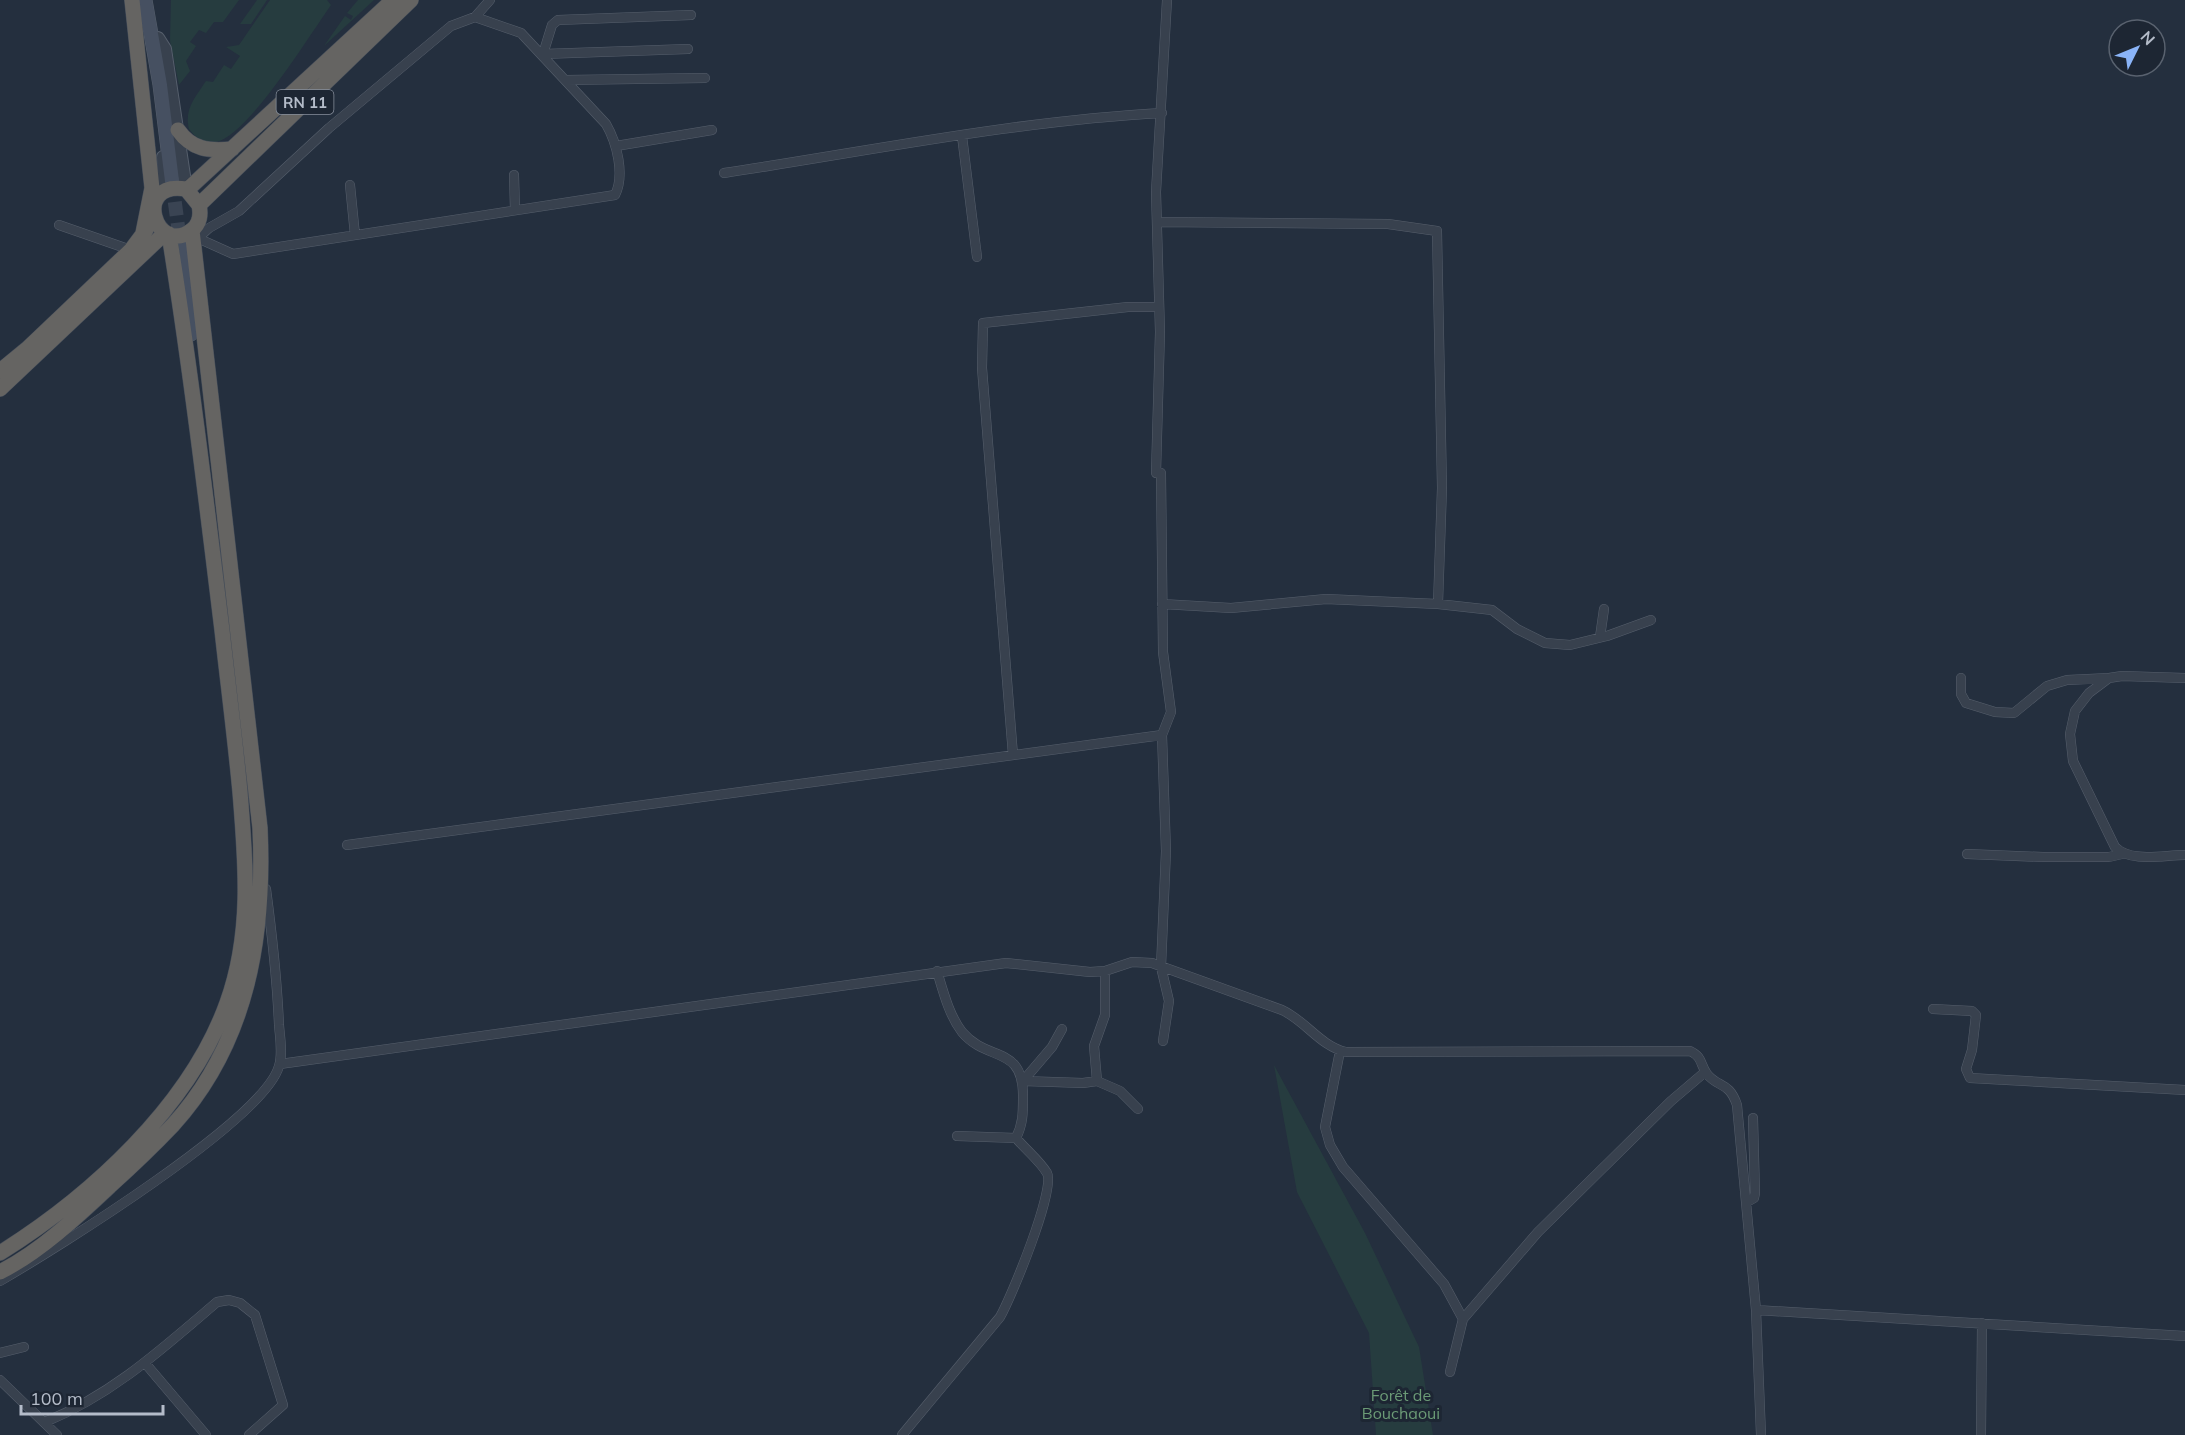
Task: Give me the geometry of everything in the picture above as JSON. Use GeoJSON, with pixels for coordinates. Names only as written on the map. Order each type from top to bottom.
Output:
{"type":"FeatureCollection","features":[{"type":"Feature","properties":{"kind":"highway"},"geometry":{"type":"LineString","coordinates":[[132,0],[152,188],[142,238]]}},
{"type":"Feature","properties":{"kind":"highway","name":"RN 11"},"geometry":{"type":"LineString","coordinates":[[181,185],[231,149],[393,0]]}},
{"type":"Feature","properties":{"kind":"highway","name":"RN 11"},"geometry":{"type":"LineString","coordinates":[[199,205],[411,0]]}},
{"type":"Feature","properties":{"kind":"highway"},"geometry":{"type":"LineString","coordinates":[[178,129],[194,146],[204,149],[231,149]]}},
{"type":"Feature","properties":{"kind":"highway"},"geometry":{"type":"LineString","coordinates":[[0,371],[134,256],[183,236],[200,218],[199,205],[181,185],[160,195],[155,201],[154,217],[134,256],[0,389]]}},
{"type":"Feature","properties":{"kind":"highway"},"geometry":{"type":"LineString","coordinates":[[0,1272],[68,1223],[121,1176],[174,1124],[211,1073],[235,1023],[254,960],[261,894],[261,854],[231,555],[183,236],[154,217]]}},
{"type":"Feature","properties":{"kind":"highway"},"geometry":{"type":"LineString","coordinates":[[0,1253],[48,1221],[83,1191],[142,1136],[165,1111],[203,1056],[232,986],[246,918],[247,875],[235,743],[213,556],[174,268],[183,236]]}},
{"type":"Feature","properties":{"kind":"highway"},"geometry":{"type":"LineString","coordinates":[[134,256],[159,257],[174,268]]}},
{"type":"Feature","properties":{"kind":"main road"},"geometry":{"type":"LineString","coordinates":[[145,0],[155,39],[181,185]]}},
{"type":"Feature","properties":{"kind":"main road"},"geometry":{"type":"LineString","coordinates":[[153,0],[155,39]]}},
{"type":"Feature","properties":{"kind":"main road"},"geometry":{"type":"LineString","coordinates":[[183,236],[214,530],[213,556]]}},
{"type":"Feature","properties":{"kind":"street"},"geometry":{"type":"LineString","coordinates":[[183,236],[209,228],[239,211],[329,128],[452,26],[475,17],[490,0]]}},
{"type":"Feature","properties":{"kind":"street"},"geometry":{"type":"LineString","coordinates":[[1163,1041],[1169,1001],[1161,967],[1166,851],[1162,735],[1171,712],[1163,652],[1158,473],[1159,307],[1156,192],[1167,0]]}},
{"type":"Feature","properties":{"kind":"street"},"geometry":{"type":"LineString","coordinates":[[543,54],[552,25],[558,20],[691,15]]}},
{"type":"Feature","properties":{"kind":"street"},"geometry":{"type":"LineString","coordinates":[[183,236],[233,254],[615,195],[620,185],[615,139],[606,124],[521,33],[475,17]]}},
{"type":"Feature","properties":{"kind":"street"},"geometry":{"type":"LineString","coordinates":[[155,39],[164,47],[178,129],[181,185]]}},
{"type":"Feature","properties":{"kind":"street"},"geometry":{"type":"LineString","coordinates":[[155,39],[152,69],[164,168],[160,195]]}},
{"type":"Feature","properties":{"kind":"street"},"geometry":{"type":"LineString","coordinates":[[543,54],[688,49]]}},
{"type":"Feature","properties":{"kind":"street"},"geometry":{"type":"LineString","coordinates":[[566,80],[705,78]]}},
{"type":"Feature","properties":{"kind":"street"},"geometry":{"type":"LineString","coordinates":[[724,173],[962,136],[1121,115],[1162,112]]}},
{"type":"Feature","properties":{"kind":"street"},"geometry":{"type":"LineString","coordinates":[[615,146],[712,130]]}},
{"type":"Feature","properties":{"kind":"street"},"geometry":{"type":"LineString","coordinates":[[962,136],[977,257]]}},
{"type":"Feature","properties":{"kind":"street"},"geometry":{"type":"LineString","coordinates":[[514,175],[515,210]]}},
{"type":"Feature","properties":{"kind":"street"},"geometry":{"type":"LineString","coordinates":[[350,185],[355,235]]}},
{"type":"Feature","properties":{"kind":"street"},"geometry":{"type":"LineString","coordinates":[[1157,222],[1388,224],[1437,231],[1442,488],[1438,604]]}},
{"type":"Feature","properties":{"kind":"street"},"geometry":{"type":"LineString","coordinates":[[59,225],[134,256]]}},
{"type":"Feature","properties":{"kind":"street"},"geometry":{"type":"LineString","coordinates":[[1013,755],[982,368],[983,323],[1128,307],[1159,307]]}},
{"type":"Feature","properties":{"kind":"street"},"geometry":{"type":"LineString","coordinates":[[1162,604],[1231,608],[1326,599],[1438,604],[1492,610],[1517,629],[1545,643],[1570,645],[1651,620]]}},
{"type":"Feature","properties":{"kind":"street"},"geometry":{"type":"LineString","coordinates":[[1600,637],[1604,609]]}},
{"type":"Feature","properties":{"kind":"street"},"geometry":{"type":"LineString","coordinates":[[1961,678],[1961,694],[1966,703],[1995,712],[2014,713],[2047,686],[2067,680],[2122,676],[2185,678]]}},
{"type":"Feature","properties":{"kind":"street"},"geometry":{"type":"LineString","coordinates":[[2109,678],[2089,693],[2075,711],[2070,734],[2073,761],[2115,847],[2122,854]]}},
{"type":"Feature","properties":{"kind":"street"},"geometry":{"type":"LineString","coordinates":[[347,845],[1162,735]]}},
{"type":"Feature","properties":{"kind":"street"},"geometry":{"type":"LineString","coordinates":[[0,1281],[59,1247],[222,1132],[251,1107],[275,1078],[280,1064],[277,970],[261,854]]}},
{"type":"Feature","properties":{"kind":"street"},"geometry":{"type":"LineString","coordinates":[[1967,854],[2043,857],[2109,857],[2122,854],[2133,856],[2185,855]]}},
{"type":"Feature","properties":{"kind":"street"},"geometry":{"type":"LineString","coordinates":[[280,1064],[1006,963],[1058,966],[1083,972],[1105,971],[1132,962],[1161,967],[1290,1014],[1325,1043],[1340,1050],[1686,1050],[1699,1056],[1706,1072],[1724,1084],[1735,1099],[1747,1202],[1761,1435]]}},
{"type":"Feature","properties":{"kind":"street"},"geometry":{"type":"LineString","coordinates":[[937,971],[945,996],[963,1032],[987,1050],[1012,1061],[1019,1068],[1023,1081],[1023,1125],[1016,1138]]}},
{"type":"Feature","properties":{"kind":"street"},"geometry":{"type":"LineString","coordinates":[[1097,1081],[1095,1046],[1105,1015],[1105,971]]}},
{"type":"Feature","properties":{"kind":"street"},"geometry":{"type":"LineString","coordinates":[[1933,1009],[1972,1011],[1976,1015],[1972,1050],[1966,1069],[1970,1078],[2185,1090]]}},
{"type":"Feature","properties":{"kind":"street"},"geometry":{"type":"LineString","coordinates":[[1023,1081],[1052,1047],[1062,1029]]}},
{"type":"Feature","properties":{"kind":"street"},"geometry":{"type":"LineString","coordinates":[[1340,1050],[1325,1127],[1330,1145],[1343,1167],[1444,1284],[1463,1318]]}},
{"type":"Feature","properties":{"kind":"street"},"geometry":{"type":"LineString","coordinates":[[1450,1372],[1463,1318],[1538,1232],[1671,1101],[1706,1072]]}},
{"type":"Feature","properties":{"kind":"street"},"geometry":{"type":"LineString","coordinates":[[1023,1081],[1083,1083],[1097,1081],[1120,1091],[1138,1109]]}},
{"type":"Feature","properties":{"kind":"street"},"geometry":{"type":"LineString","coordinates":[[1747,1202],[1752,1200],[1755,1193],[1753,1118]]}},
{"type":"Feature","properties":{"kind":"street"},"geometry":{"type":"LineString","coordinates":[[902,1435],[992,1329],[1009,1301],[1050,1181],[1047,1173],[1016,1138],[957,1136]]}},
{"type":"Feature","properties":{"kind":"street"},"geometry":{"type":"LineString","coordinates":[[45,1422],[100,1396],[145,1364],[217,1302],[230,1300],[240,1303],[255,1315],[283,1405],[249,1435]]}},
{"type":"Feature","properties":{"kind":"street"},"geometry":{"type":"LineString","coordinates":[[1755,1310],[2185,1336]]}},
{"type":"Feature","properties":{"kind":"street"},"geometry":{"type":"LineString","coordinates":[[1981,1435],[1982,1323]]}},
{"type":"Feature","properties":{"kind":"street"},"geometry":{"type":"LineString","coordinates":[[0,1353],[24,1347]]}},
{"type":"Feature","properties":{"kind":"street"},"geometry":{"type":"LineString","coordinates":[[145,1364],[207,1435]]}},
{"type":"Feature","properties":{"kind":"street"},"geometry":{"type":"LineString","coordinates":[[0,1380],[57,1435]]}},
{"type":"Feature","properties":{"kind":"green space"},"geometry":{"type":"Polygon","coordinates":[[[171,0],[239,0],[223,22],[214,22],[206,33],[199,30],[190,42],[196,46],[186,61],[190,71],[179,85],[170,41],[171,0]]]}},
{"type":"Feature","properties":{"kind":"green space"},"geometry":{"type":"Polygon","coordinates":[[[257,0],[267,0],[251,24],[240,24],[257,0]]]}},
{"type":"Feature","properties":{"kind":"green space"},"geometry":{"type":"Polygon","coordinates":[[[270,0],[327,0],[331,5],[278,82],[245,122],[229,136],[216,142],[201,140],[189,129],[189,110],[206,81],[213,82],[224,65],[231,69],[240,56],[226,47],[239,45],[270,0]]]}},
{"type":"Feature","properties":{"kind":"green space"},"geometry":{"type":"Polygon","coordinates":[[[358,0],[374,0],[324,46],[345,16],[351,20],[353,16],[347,13],[358,0]]]}},
{"type":"Feature","properties":{"kind":"green space","name":"Forêt de Bouchaoui"},"geometry":{"type":"Polygon","coordinates":[[[1274,1065],[1365,1233],[1419,1347],[1433,1435],[1376,1435],[1369,1333],[1297,1192],[1274,1065]]]}},
{"type":"Feature","properties":{"kind":"tunnel"},"geometry":{"type":"LineString","coordinates":[[172,181],[180,241]]}}]}
